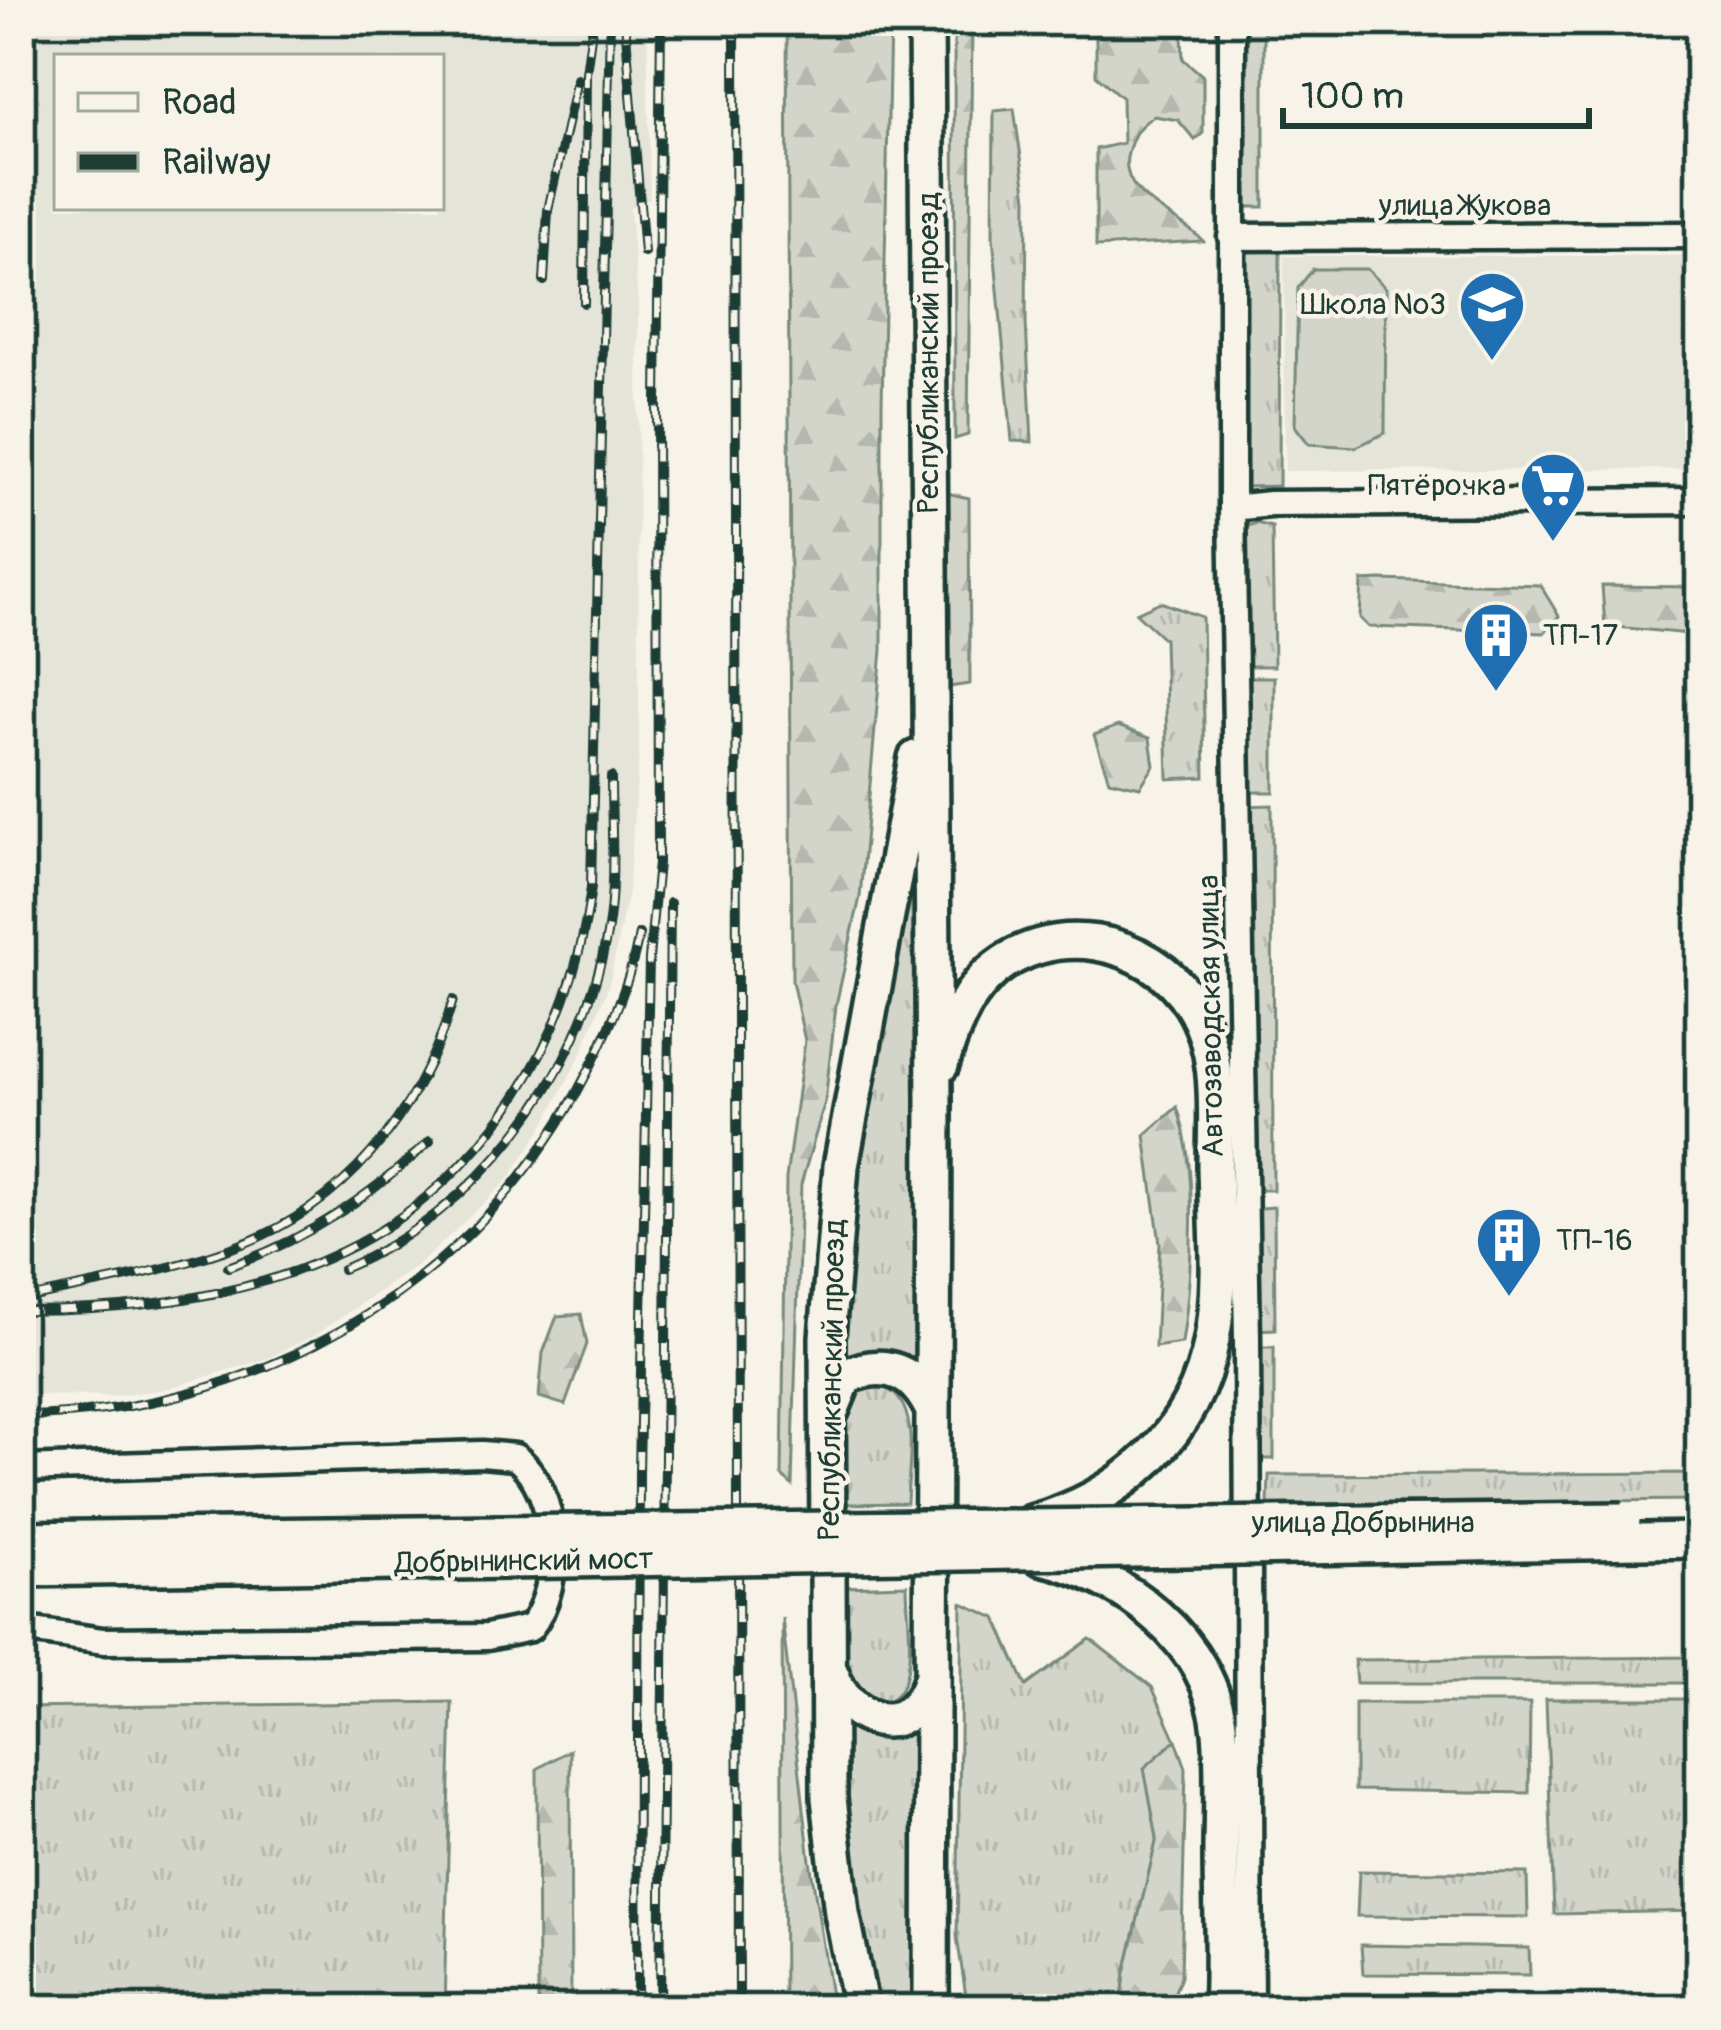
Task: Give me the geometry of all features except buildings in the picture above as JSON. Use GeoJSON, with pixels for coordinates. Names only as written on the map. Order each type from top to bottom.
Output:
{"type":"FeatureCollection","features":[{"type":"Feature","properties":{"kind":"main road","name":"Республиканский проезд"},"geometry":{"type":"LineString","coordinates":[[926,21],[934,1102],[931,2009]]}},
{"type":"Feature","properties":{"kind":"main road","name":"Республиканский проезд"},"geometry":{"type":"LineString","coordinates":[[861,2009],[832,1836],[830,1284],[841,1166],[929,685]]}},
{"type":"Feature","properties":{"kind":"main road"},"geometry":{"type":"LineString","coordinates":[[934,1102],[950,1036],[968,999],[988,975],[1017,955],[1048,944],[1084,940],[1134,954],[1173,980],[1206,1033],[1214,1081],[1216,1287],[1213,1336],[1202,1382],[1155,1455],[1094,1500],[1027,1539]]}},
{"type":"Feature","properties":{"kind":"main road"},"geometry":{"type":"LineString","coordinates":[[827,1429],[834,1396],[845,1377],[867,1366],[907,1374],[925,1392],[933,1411]]}},
{"type":"Feature","properties":{"kind":"main road","name":"улица Добрынина"},"geometry":{"type":"LineString","coordinates":[[1027,1539],[1700,1520]]}},
{"type":"Feature","properties":{"kind":"main road","name":"Добрынинский мост"},"geometry":{"type":"LineString","coordinates":[[21,1539],[1027,1539]]}},
{"type":"Feature","properties":{"kind":"main road"},"geometry":{"type":"LineString","coordinates":[[1027,1539],[1113,1582],[1142,1603],[1180,1640],[1207,1684],[1220,1729],[1231,2003]]}},
{"type":"Feature","properties":{"kind":"main road","name":"улица Добрынина"},"geometry":{"type":"LineString","coordinates":[[1027,1539],[1700,1540]]}},
{"type":"Feature","properties":{"kind":"main road","name":"Добрынинский мост"},"geometry":{"type":"LineString","coordinates":[[21,1569],[1027,1539]]}},
{"type":"Feature","properties":{"kind":"main road"},"geometry":{"type":"LineString","coordinates":[[828,1666],[838,1696],[873,1720],[910,1712],[925,1696],[933,1670]]}},
{"type":"Feature","properties":{"kind":"main road"},"geometry":{"type":"LineString","coordinates":[[932,1928],[943,2009]]}},
{"type":"Feature","properties":{"kind":"street","name":"Автозаводская улица"},"geometry":{"type":"LineString","coordinates":[[1231,2003],[1247,1338],[1232,508],[1232,21]]}},
{"type":"Feature","properties":{"kind":"street","name":"улица Жукова"},"geometry":{"type":"LineString","coordinates":[[1231,237],[1700,235]]}},
{"type":"Feature","properties":{"kind":"street"},"geometry":{"type":"LineString","coordinates":[[1232,508],[1700,501]]}},
{"type":"Feature","properties":{"kind":"street"},"geometry":{"type":"LineString","coordinates":[[21,1469],[482,1454],[515,1457],[540,1483],[546,1502],[551,1573],[549,1597],[530,1628],[487,1637],[103,1641],[21,1629]]}},
{"type":"Feature","properties":{"kind":"shaded area"},"geometry":{"type":"Polygon","coordinates":[[[21,21],[647,21],[650,198],[630,208],[638,304],[639,755],[628,891],[609,985],[582,1052],[543,1127],[508,1180],[422,1262],[315,1335],[268,1358],[166,1389],[114,1396],[21,1395],[21,21]]]}},
{"type":"Feature","properties":{"kind":"shaded area","name":"Школа №3"},"geometry":{"type":"Polygon","coordinates":[[[1284,256],[1700,256],[1700,469],[1285,471],[1284,256]]]}},
{"type":"Feature","properties":{"kind":"green space"},"geometry":{"type":"Polygon","coordinates":[[[787,21],[890,21],[882,650],[860,897],[836,1005],[825,1102],[801,1184],[792,1485],[782,1476],[786,1178],[805,1041],[792,981],[787,21]]]}},
{"type":"Feature","properties":{"kind":"green space"},"geometry":{"type":"Polygon","coordinates":[[[954,21],[972,21],[968,435],[955,439],[954,21]]]}},
{"type":"Feature","properties":{"kind":"green space"},"geometry":{"type":"Polygon","coordinates":[[[1096,21],[1206,21],[1182,35],[1183,59],[1203,76],[1203,133],[1195,140],[1178,120],[1154,116],[1134,136],[1127,168],[1140,193],[1203,241],[1096,247],[1096,149],[1123,143],[1122,98],[1096,75],[1096,21]]]}},
{"type":"Feature","properties":{"kind":"green space"},"geometry":{"type":"Polygon","coordinates":[[[1243,21],[1264,21],[1264,207],[1242,207],[1243,21]]]}},
{"type":"Feature","properties":{"kind":"green space"},"geometry":{"type":"Polygon","coordinates":[[[1014,109],[1027,198],[1032,442],[1012,441],[993,236],[994,111],[1014,109]]]}},
{"type":"Feature","properties":{"kind":"green space"},"geometry":{"type":"Polygon","coordinates":[[[1280,250],[1279,486],[1244,487],[1243,252],[1280,250]]]}},
{"type":"Feature","properties":{"kind":"green space"},"geometry":{"type":"Polygon","coordinates":[[[1313,269],[1367,269],[1386,288],[1385,433],[1356,447],[1309,444],[1295,426],[1298,288],[1313,269]]]}},
{"type":"Feature","properties":{"kind":"green space"},"geometry":{"type":"Polygon","coordinates":[[[947,493],[969,498],[970,684],[949,687],[947,493]]]}},
{"type":"Feature","properties":{"kind":"green space"},"geometry":{"type":"Polygon","coordinates":[[[1256,523],[1272,527],[1274,666],[1241,666],[1241,529],[1256,523]]]}},
{"type":"Feature","properties":{"kind":"green space"},"geometry":{"type":"Polygon","coordinates":[[[1362,581],[1540,585],[1559,616],[1544,633],[1369,627],[1360,618],[1362,581]]]}},
{"type":"Feature","properties":{"kind":"green space"},"geometry":{"type":"Polygon","coordinates":[[[1602,586],[1700,587],[1700,635],[1605,626],[1602,586]]]}},
{"type":"Feature","properties":{"kind":"green space"},"geometry":{"type":"Polygon","coordinates":[[[1160,602],[1202,617],[1205,777],[1168,779],[1164,639],[1136,613],[1160,602]]]}},
{"type":"Feature","properties":{"kind":"green space"},"geometry":{"type":"Polygon","coordinates":[[[1242,677],[1274,677],[1274,792],[1244,792],[1242,677]]]}},
{"type":"Feature","properties":{"kind":"green space"},"geometry":{"type":"Polygon","coordinates":[[[1118,726],[1150,738],[1154,766],[1140,787],[1109,780],[1094,735],[1118,726]]]}},
{"type":"Feature","properties":{"kind":"green space"},"geometry":{"type":"Polygon","coordinates":[[[1272,805],[1273,1190],[1249,1190],[1243,806],[1272,805]]]}},
{"type":"Feature","properties":{"kind":"green space"},"geometry":{"type":"Polygon","coordinates":[[[911,849],[920,1367],[898,1357],[867,1353],[835,1367],[848,1171],[911,849]]]}},
{"type":"Feature","properties":{"kind":"green space"},"geometry":{"type":"Polygon","coordinates":[[[1177,1107],[1191,1192],[1189,1287],[1182,1343],[1155,1347],[1160,1243],[1145,1135],[1177,1107]]]}},
{"type":"Feature","properties":{"kind":"green space"},"geometry":{"type":"Polygon","coordinates":[[[1274,1207],[1275,1329],[1253,1330],[1250,1209],[1274,1207]]]}},
{"type":"Feature","properties":{"kind":"green space"},"geometry":{"type":"Polygon","coordinates":[[[581,1314],[587,1344],[565,1405],[539,1397],[543,1353],[557,1316],[581,1314]]]}},
{"type":"Feature","properties":{"kind":"green space"},"geometry":{"type":"Polygon","coordinates":[[[1254,1347],[1274,1347],[1274,1459],[1256,1459],[1254,1347]]]}},
{"type":"Feature","properties":{"kind":"green space"},"geometry":{"type":"Polygon","coordinates":[[[871,1384],[888,1389],[906,1414],[910,1431],[907,1503],[841,1504],[841,1422],[856,1389],[871,1384]]]}},
{"type":"Feature","properties":{"kind":"green space"},"geometry":{"type":"Polygon","coordinates":[[[1700,1473],[1700,1500],[1268,1504],[1269,1475],[1700,1473]]]}},
{"type":"Feature","properties":{"kind":"green space"},"geometry":{"type":"Polygon","coordinates":[[[907,1585],[910,1645],[904,1683],[895,1696],[881,1703],[860,1703],[844,1675],[842,1587],[907,1585]]]}},
{"type":"Feature","properties":{"kind":"green space"},"geometry":{"type":"Polygon","coordinates":[[[962,1603],[996,1618],[1026,1686],[1090,1639],[1152,1687],[1176,1740],[1145,1768],[1157,1838],[1121,2009],[968,2009],[957,1937],[962,1603]]]}},
{"type":"Feature","properties":{"kind":"green space"},"geometry":{"type":"Polygon","coordinates":[[[782,1618],[810,1861],[833,2009],[784,2009],[782,1618]]]}},
{"type":"Feature","properties":{"kind":"green space"},"geometry":{"type":"Polygon","coordinates":[[[1700,1657],[1700,1683],[1356,1683],[1354,1660],[1700,1657]]]}},
{"type":"Feature","properties":{"kind":"green space"},"geometry":{"type":"Polygon","coordinates":[[[1546,1699],[1700,1699],[1700,1911],[1554,1914],[1546,1699]]]}},
{"type":"Feature","properties":{"kind":"green space"},"geometry":{"type":"Polygon","coordinates":[[[452,1702],[444,2009],[21,2009],[21,1708],[452,1702]]]}},
{"type":"Feature","properties":{"kind":"green space"},"geometry":{"type":"Polygon","coordinates":[[[1355,1703],[1530,1703],[1529,1793],[1355,1790],[1355,1703]]]}},
{"type":"Feature","properties":{"kind":"green space"},"geometry":{"type":"Polygon","coordinates":[[[922,1718],[917,2009],[873,2009],[854,1912],[840,1720],[861,1733],[881,1737],[901,1732],[922,1718]]]}},
{"type":"Feature","properties":{"kind":"green space"},"geometry":{"type":"Polygon","coordinates":[[[1176,1740],[1186,1768],[1181,1976],[1168,2009],[1121,2009],[1157,1838],[1144,1768],[1176,1740]]]}},
{"type":"Feature","properties":{"kind":"green space"},"geometry":{"type":"Polygon","coordinates":[[[570,1750],[571,2009],[538,2009],[537,1769],[570,1750]]]}},
{"type":"Feature","properties":{"kind":"green space"},"geometry":{"type":"Polygon","coordinates":[[[1359,1871],[1527,1873],[1528,1917],[1357,1916],[1359,1871]]]}},
{"type":"Feature","properties":{"kind":"green space"},"geometry":{"type":"Polygon","coordinates":[[[1361,1945],[1529,1948],[1530,1975],[1363,1974],[1361,1945]]]}},
{"type":"Feature","properties":{"kind":"railway"},"geometry":{"type":"LineString","coordinates":[[584,303],[586,73],[593,21]]}},
{"type":"Feature","properties":{"kind":"railway"},"geometry":{"type":"LineString","coordinates":[[21,1311],[186,1299],[267,1280],[343,1251],[393,1222],[479,1146],[542,1051],[565,998],[591,887],[610,21]]}},
{"type":"Feature","properties":{"kind":"railway"},"geometry":{"type":"LineString","coordinates":[[625,21],[644,253]]}},
{"type":"Feature","properties":{"kind":"railway"},"geometry":{"type":"LineString","coordinates":[[637,2009],[639,1473],[649,959],[658,863],[661,21]]}},
{"type":"Feature","properties":{"kind":"railway"},"geometry":{"type":"LineString","coordinates":[[735,21],[739,2009]]}},
{"type":"Feature","properties":{"kind":"railway"},"geometry":{"type":"LineString","coordinates":[[544,281],[548,210],[577,79]]}},
{"type":"Feature","properties":{"kind":"railway"},"geometry":{"type":"LineString","coordinates":[[343,1269],[392,1244],[479,1176],[548,1087],[594,987],[607,934],[611,777]]}},
{"type":"Feature","properties":{"kind":"railway"},"geometry":{"type":"LineString","coordinates":[[660,2009],[670,903]]}},
{"type":"Feature","properties":{"kind":"railway"},"geometry":{"type":"LineString","coordinates":[[21,1416],[106,1410],[189,1393],[268,1366],[342,1330],[411,1284],[474,1229],[529,1166],[576,1094],[614,1016],[639,934]]}},
{"type":"Feature","properties":{"kind":"railway"},"geometry":{"type":"LineString","coordinates":[[33,1297],[205,1257],[270,1232],[308,1210],[342,1183],[398,1118],[439,1042],[453,1000]]}},
{"type":"Feature","properties":{"kind":"railway"},"geometry":{"type":"LineString","coordinates":[[228,1267],[285,1244],[336,1215],[430,1141]]}},
{"type":"Feature","properties":{"kind":"place","name":"Школа №3"},"geometry":{"type":"Point","coordinates":[1492,363]}},
{"type":"Feature","properties":{"kind":"place","name":"Пятёрочка"},"geometry":{"type":"Point","coordinates":[1553,544]}},
{"type":"Feature","properties":{"kind":"place","name":"ТП-17"},"geometry":{"type":"Point","coordinates":[1496,694]}},
{"type":"Feature","properties":{"kind":"place","name":"ТП-16"},"geometry":{"type":"Point","coordinates":[1509,1299]}}]}
